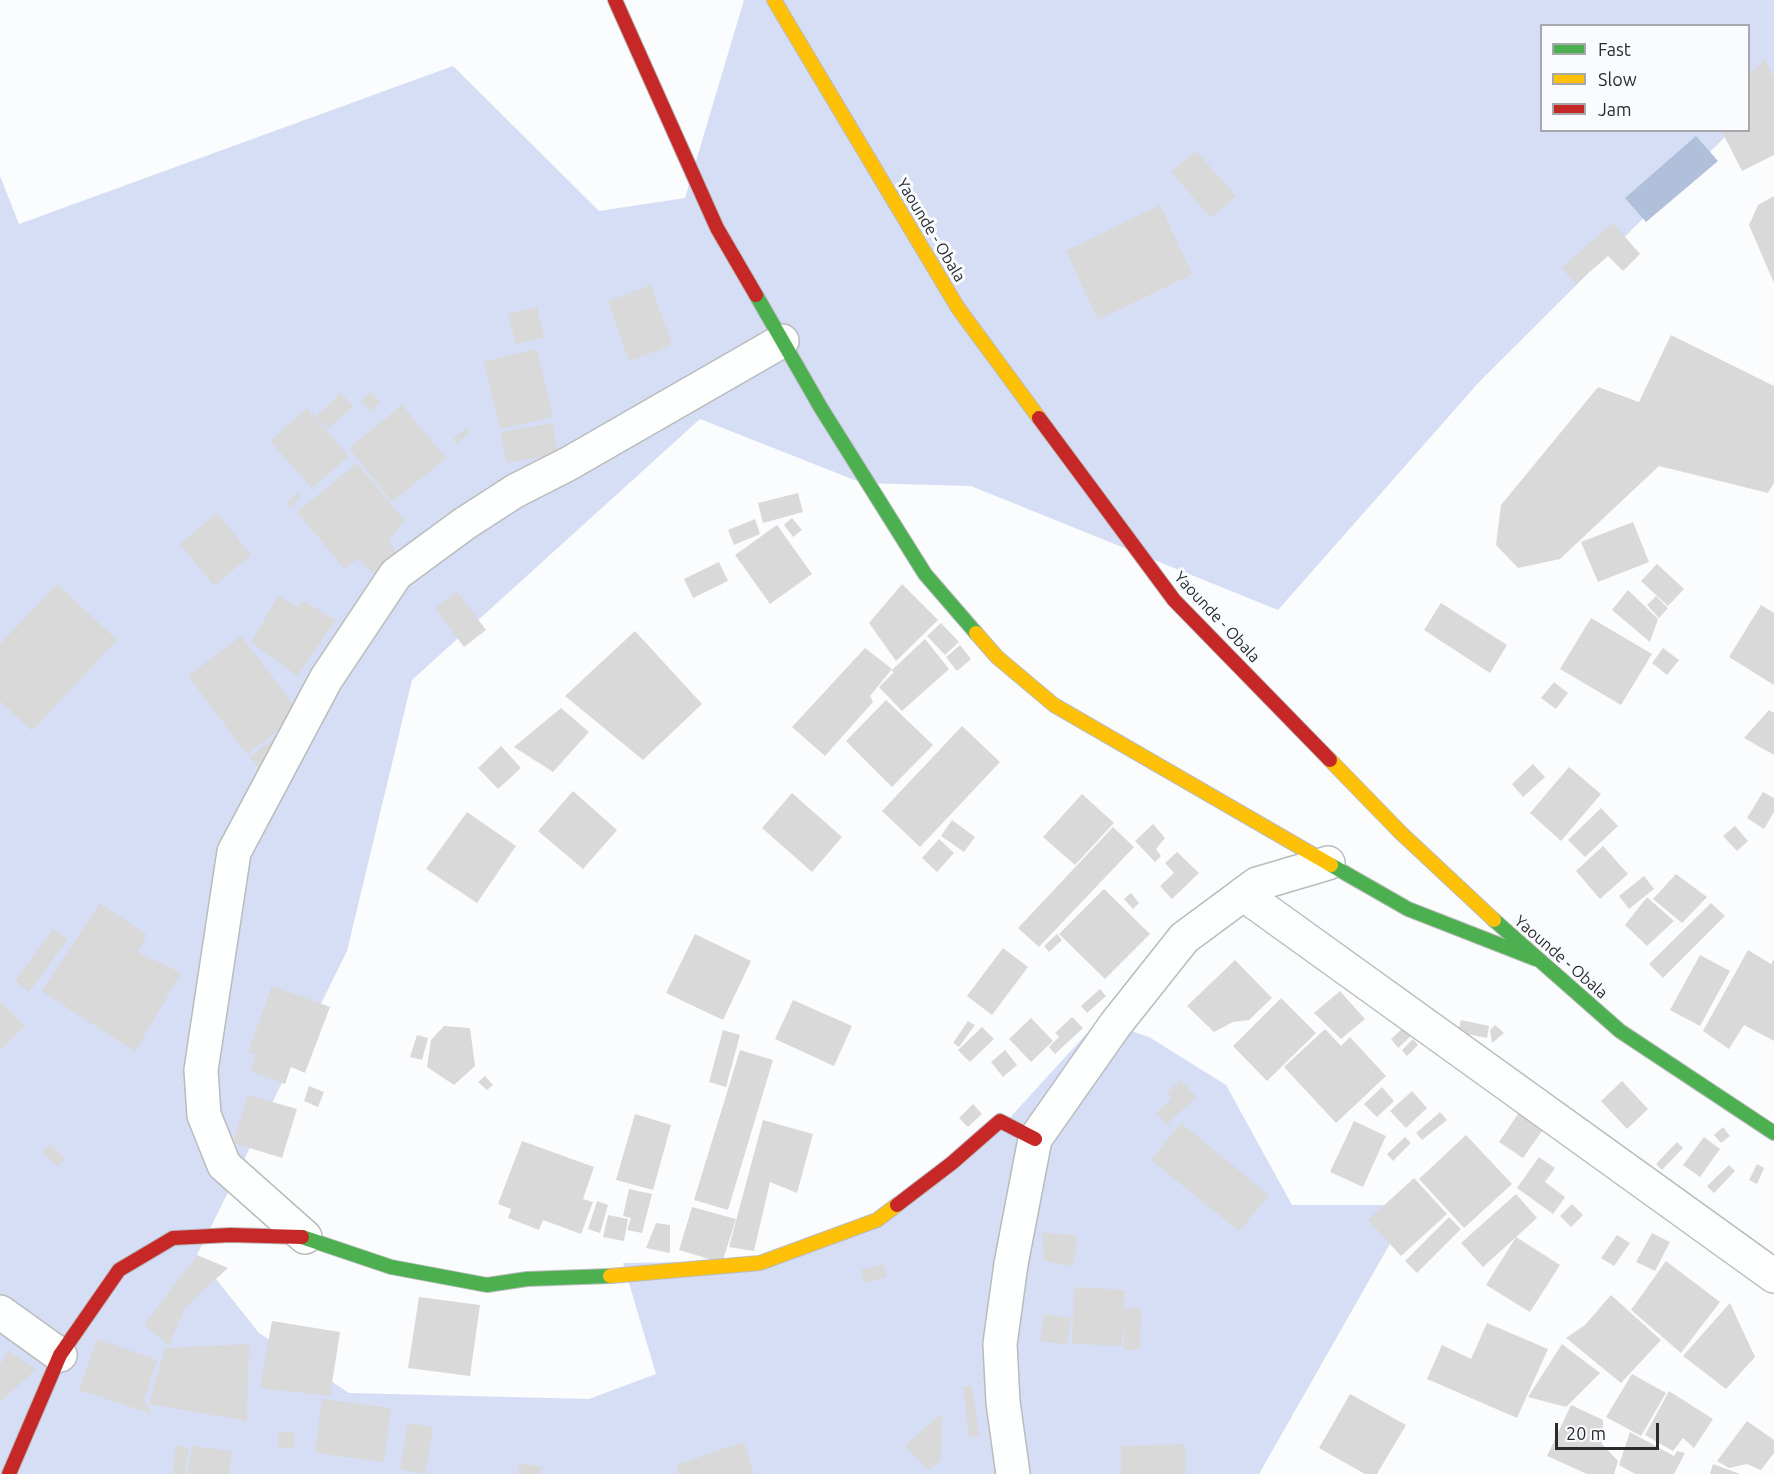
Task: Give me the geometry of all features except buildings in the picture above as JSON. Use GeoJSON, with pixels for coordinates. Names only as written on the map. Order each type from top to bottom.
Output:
{"type":"FeatureCollection","features":[{"type":"Feature","properties":{"kind":"main road"},"geometry":{"type":"LineString","coordinates":[[615,0],[717,228],[782,341],[925,574],[997,657],[1063,711],[1408,909],[1536,959]]}},
{"type":"Feature","properties":{"kind":"main road","name":"Yaounde - Obala"},"geometry":{"type":"LineString","coordinates":[[774,0],[958,308],[1174,600],[1401,833],[1536,959],[1620,1031],[1774,1133]]}},
{"type":"Feature","properties":{"kind":"main road"},"geometry":{"type":"LineString","coordinates":[[9,1474],[60,1355],[119,1270],[173,1238],[230,1235],[305,1237],[391,1267],[487,1285],[527,1279],[639,1275],[760,1263],[877,1220],[952,1163],[1000,1121],[1035,1139]]}},
{"type":"Feature","properties":{"kind":"street"},"geometry":{"type":"LineString","coordinates":[[305,1237],[224,1165],[204,1115],[201,1070],[234,852],[261,801],[326,679],[396,574],[464,524],[515,491],[568,464],[782,341]]}},
{"type":"Feature","properties":{"kind":"street"},"geometry":{"type":"LineString","coordinates":[[1013,1474],[1003,1402],[1000,1344],[1011,1264],[1035,1139],[1115,1025],[1184,939],[1257,884],[1328,863]]}},
{"type":"Feature","properties":{"kind":"street"},"geometry":{"type":"LineString","coordinates":[[1243,894],[1774,1276]]}},
{"type":"Feature","properties":{"kind":"street"},"geometry":{"type":"LineString","coordinates":[[0,1312],[60,1355]]}},
{"type":"Feature","properties":{"kind":"shaded area"},"geometry":{"type":"Polygon","coordinates":[[[744,0],[1774,0],[1774,88],[1750,112],[1750,24],[1540,24],[1540,132],[1730,132],[1480,381],[1278,610],[971,486],[862,483],[700,419],[412,680],[347,951],[197,1255],[259,1333],[349,1393],[589,1399],[656,1374],[623,1263],[750,1261],[875,1219],[1005,1123],[1099,1020],[1149,1037],[1226,1085],[1292,1205],[1412,1205],[1259,1474],[0,1474],[0,176],[19,224],[453,66],[599,211],[685,198],[744,0]]]}},
{"type":"Feature","properties":{"kind":"shaded area"},"geometry":{"type":"Polygon","coordinates":[[[1696,136],[1718,161],[1646,222],[1625,198],[1696,136]]]}},
{"type":"Feature","properties":{"kind":"traffic: fast"},"geometry":{"type":"LineString","coordinates":[[756,295],[821,408],[925,574],[976,633]]}},
{"type":"Feature","properties":{"kind":"traffic: fast"},"geometry":{"type":"LineString","coordinates":[[1331,865],[1408,909],[1536,959]]}},
{"type":"Feature","properties":{"kind":"traffic: fast"},"geometry":{"type":"LineString","coordinates":[[1494,920],[1620,1031],[1774,1133]]}},
{"type":"Feature","properties":{"kind":"traffic: fast"},"geometry":{"type":"LineString","coordinates":[[302,1237],[391,1267],[487,1285],[527,1279],[610,1276]]}},
{"type":"Feature","properties":{"kind":"traffic: slow"},"geometry":{"type":"LineString","coordinates":[[774,0],[958,308],[1039,418]]}},
{"type":"Feature","properties":{"kind":"traffic: slow"},"geometry":{"type":"LineString","coordinates":[[976,633],[997,657],[1054,705],[1331,865]]}},
{"type":"Feature","properties":{"kind":"traffic: slow"},"geometry":{"type":"LineString","coordinates":[[1330,760],[1401,833],[1494,920]]}},
{"type":"Feature","properties":{"kind":"traffic: slow"},"geometry":{"type":"LineString","coordinates":[[610,1276],[760,1263],[877,1220],[897,1205]]}},
{"type":"Feature","properties":{"kind":"traffic: jam"},"geometry":{"type":"LineString","coordinates":[[615,0],[717,228],[756,295]]}},
{"type":"Feature","properties":{"kind":"traffic: jam"},"geometry":{"type":"LineString","coordinates":[[1039,418],[1174,600],[1330,760]]}},
{"type":"Feature","properties":{"kind":"traffic: jam"},"geometry":{"type":"LineString","coordinates":[[897,1205],[952,1163],[1000,1121],[1035,1139]]}},
{"type":"Feature","properties":{"kind":"traffic: jam"},"geometry":{"type":"LineString","coordinates":[[9,1474],[60,1355],[119,1270],[173,1238],[230,1235],[302,1237]]}}]}
